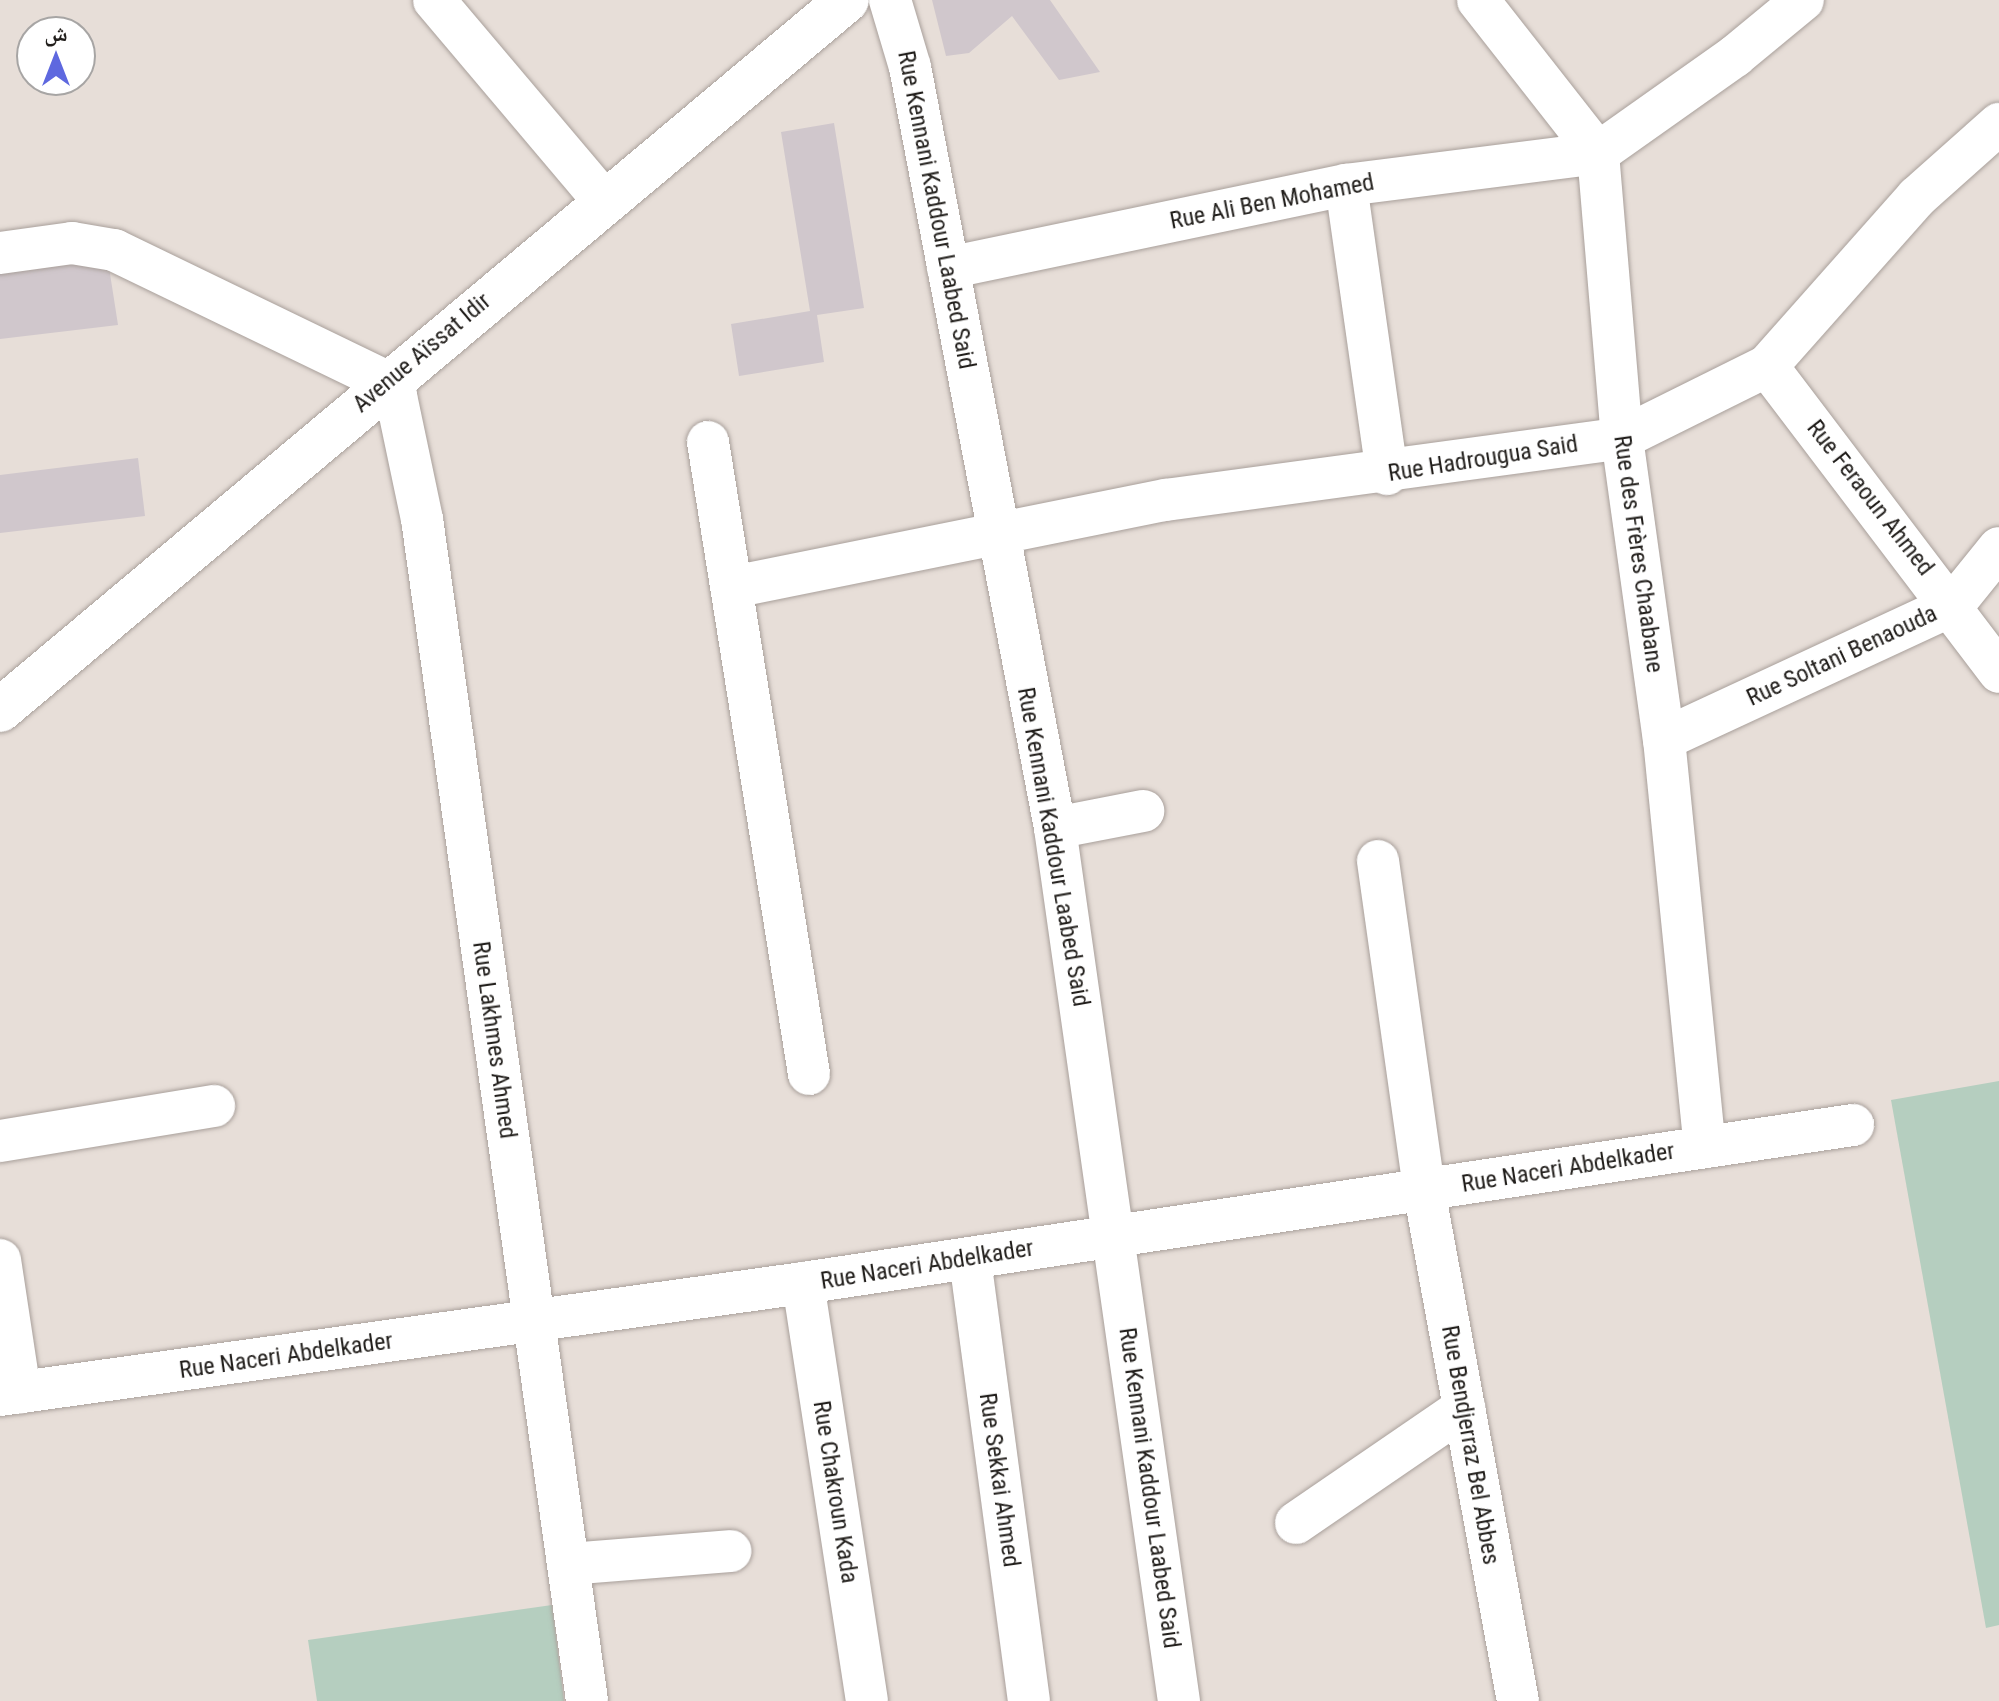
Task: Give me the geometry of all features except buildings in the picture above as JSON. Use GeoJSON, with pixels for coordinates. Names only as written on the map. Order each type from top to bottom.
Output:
{"type":"FeatureCollection","features":[{"type":"Feature","properties":{"kind":"main road","name":"Avenue Aïssat Idir"},"geometry":{"type":"LineString","coordinates":[[0,710],[603,200],[847,0]]}},
{"type":"Feature","properties":{"kind":"street"},"geometry":{"type":"LineString","coordinates":[[434,0],[603,200]]}},
{"type":"Feature","properties":{"kind":"street","name":"Rue Kennani Kaddour Laabed Said"},"geometry":{"type":"LineString","coordinates":[[890,0],[910,67],[996,537],[1055,828],[1179,1701]]}},
{"type":"Feature","properties":{"kind":"street"},"geometry":{"type":"LineString","coordinates":[[1478,0],[1598,153],[1735,56],[1803,0]]}},
{"type":"Feature","properties":{"kind":"street","name":"Rue Hadrougua Said"},"geometry":{"type":"LineString","coordinates":[[733,587],[996,537],[1166,500],[1387,474],[1622,438],[1767,366],[1917,197],[1999,124]]}},
{"type":"Feature","properties":{"kind":"street","name":"Rue Ali Ben Mohamed"},"geometry":{"type":"LineString","coordinates":[[948,268],[1346,185],[1598,153]]}},
{"type":"Feature","properties":{"kind":"street","name":"Rue des Frères Chaabane"},"geometry":{"type":"LineString","coordinates":[[1598,153],[1622,438],[1664,739],[1705,1147]]}},
{"type":"Feature","properties":{"kind":"street"},"geometry":{"type":"LineString","coordinates":[[1346,185],[1387,474]]}},
{"type":"Feature","properties":{"kind":"street"},"geometry":{"type":"LineString","coordinates":[[0,253],[72,243],[114,250],[387,382]]}},
{"type":"Feature","properties":{"kind":"street","name":"Rue Feraoun Ahmed"},"geometry":{"type":"LineString","coordinates":[[1767,366],[1953,605],[1999,672]]}},
{"type":"Feature","properties":{"kind":"street","name":"Rue Lakhmes Ahmed"},"geometry":{"type":"LineString","coordinates":[[387,382],[406,431],[422,519],[587,1701]]}},
{"type":"Feature","properties":{"kind":"street"},"geometry":{"type":"LineString","coordinates":[[708,442],[809,1074]]}},
{"type":"Feature","properties":{"kind":"street","name":"Rue Soltani Benaouda"},"geometry":{"type":"LineString","coordinates":[[1664,739],[1953,605],[1999,548]]}},
{"type":"Feature","properties":{"kind":"street"},"geometry":{"type":"LineString","coordinates":[[1055,828],[1143,811]]}},
{"type":"Feature","properties":{"kind":"street","name":"Rue Bendjerraz Bel Abbes"},"geometry":{"type":"LineString","coordinates":[[1378,861],[1424,1190],[1518,1701]]}},
{"type":"Feature","properties":{"kind":"street"},"geometry":{"type":"LineString","coordinates":[[0,1141],[214,1106]]}},
{"type":"Feature","properties":{"kind":"street","name":"Rue Naceri Abdelkader"},"geometry":{"type":"LineString","coordinates":[[10,1394],[970,1259],[1853,1125]]}},
{"type":"Feature","properties":{"kind":"street","name":"Rue Sekkai Ahmed"},"geometry":{"type":"LineString","coordinates":[[970,1259],[1029,1701]]}},
{"type":"Feature","properties":{"kind":"street"},"geometry":{"type":"LineString","coordinates":[[0,1260],[10,1394]]}},
{"type":"Feature","properties":{"kind":"street","name":"Rue Chakroun Kada"},"geometry":{"type":"LineString","coordinates":[[803,1283],[867,1701]]}},
{"type":"Feature","properties":{"kind":"street"},"geometry":{"type":"LineString","coordinates":[[1296,1523],[1464,1408]]}},
{"type":"Feature","properties":{"kind":"street"},"geometry":{"type":"LineString","coordinates":[[569,1564],[730,1551]]}},
{"type":"Feature","properties":{"kind":"green space"},"geometry":{"type":"Polygon","coordinates":[[[1999,1081],[1999,1625],[1986,1628],[1891,1100],[1999,1081]]]}},
{"type":"Feature","properties":{"kind":"green space"},"geometry":{"type":"Polygon","coordinates":[[[552,1605],[564,1701],[317,1701],[308,1640],[552,1605]]]}}]}
